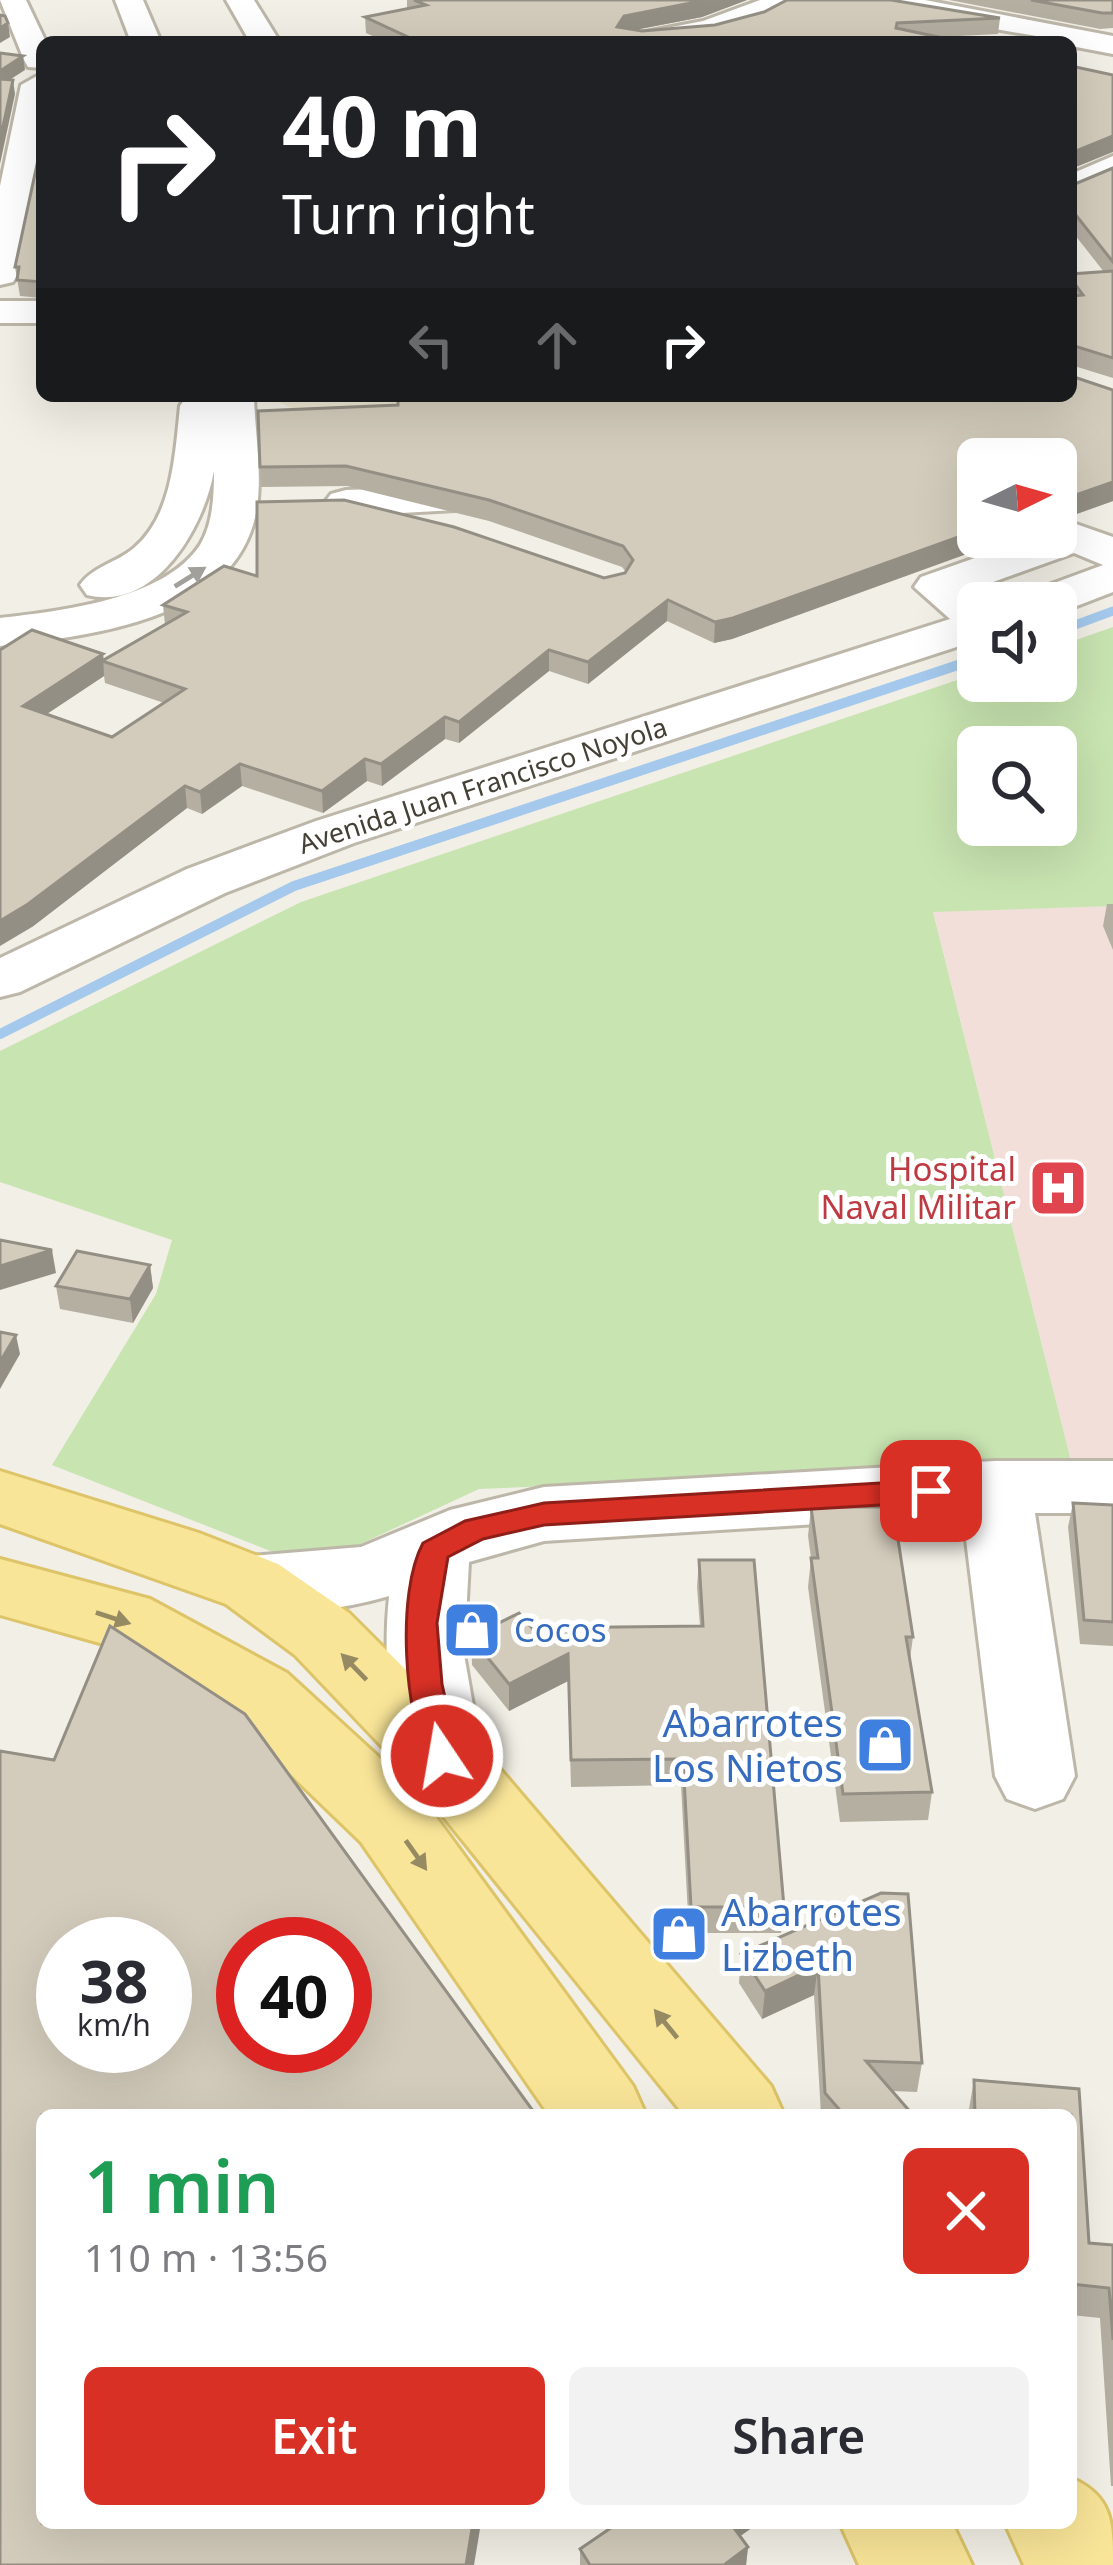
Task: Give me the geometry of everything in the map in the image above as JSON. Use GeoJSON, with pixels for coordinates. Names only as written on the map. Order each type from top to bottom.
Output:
{"type":"FeatureCollection","features":[{"type":"Feature","properties":{"kind":"main road"},"geometry":{"type":"LineString","coordinates":[[0,1497],[151,1545],[252,1584],[322,1634],[442,1756],[735,2109]]}},
{"type":"Feature","properties":{"kind":"main road"},"geometry":{"type":"LineString","coordinates":[[0,1588],[123,1620],[259,1695],[390,1818],[597,2109]]}},
{"type":"Feature","properties":{"kind":"main road"},"geometry":{"type":"LineString","coordinates":[[895,2529],[920,2565]]}},
{"type":"Feature","properties":{"kind":"main road"},"geometry":{"type":"LineString","coordinates":[[1060,2529],[1087,2565]]}},
{"type":"Feature","properties":{"kind":"street"},"geometry":{"type":"LineString","coordinates":[[129,0],[144,36]]}},
{"type":"Feature","properties":{"kind":"street"},"geometry":{"type":"LineString","coordinates":[[241,0],[262,36]]}},
{"type":"Feature","properties":{"kind":"street"},"geometry":{"type":"LineString","coordinates":[[879,0],[1113,32]]}},
{"type":"Feature","properties":{"kind":"street"},"geometry":{"type":"LineString","coordinates":[[670,36],[798,2]]}},
{"type":"Feature","properties":{"kind":"street"},"geometry":{"type":"LineString","coordinates":[[734,36],[776,26],[798,2]]}},
{"type":"Feature","properties":{"kind":"street"},"geometry":{"type":"LineString","coordinates":[[680,4],[749,18]]}},
{"type":"Feature","properties":{"kind":"street"},"geometry":{"type":"LineString","coordinates":[[914,33],[948,7]]}},
{"type":"Feature","properties":{"kind":"street"},"geometry":{"type":"LineString","coordinates":[[948,7],[1074,36]]}},
{"type":"Feature","properties":{"kind":"street"},"geometry":{"type":"LineString","coordinates":[[12,18],[36,69]]}},
{"type":"Feature","properties":{"kind":"street"},"geometry":{"type":"LineString","coordinates":[[1077,37],[1113,45]]}},
{"type":"Feature","properties":{"kind":"street"},"geometry":{"type":"LineString","coordinates":[[0,80],[36,77]]}},
{"type":"Feature","properties":{"kind":"street"},"geometry":{"type":"LineString","coordinates":[[0,274],[36,97]]}},
{"type":"Feature","properties":{"kind":"street"},"geometry":{"type":"LineString","coordinates":[[1077,184],[1113,166]]}},
{"type":"Feature","properties":{"kind":"street"},"geometry":{"type":"LineString","coordinates":[[0,312],[36,312]]}},
{"type":"Feature","properties":{"kind":"street"},"geometry":{"type":"LineString","coordinates":[[0,632],[94,617],[160,595],[206,569],[231,525],[217,410]]}},
{"type":"Feature","properties":{"kind":"street"},"geometry":{"type":"LineString","coordinates":[[0,609],[40,605],[81,592],[122,578],[154,557],[172,540],[217,410]]}},
{"type":"Feature","properties":{"kind":"street"},"geometry":{"type":"LineString","coordinates":[[232,506],[346,502],[495,520]]}},
{"type":"Feature","properties":{"kind":"street"},"geometry":{"type":"LineString","coordinates":[[957,604],[937,587],[1076,537],[1113,554]]}},
{"type":"Feature","properties":{"kind":"street"},"geometry":{"type":"LineString","coordinates":[[1077,590],[1113,576]]}},
{"type":"Feature","properties":{"kind":"street","name":"Avenida Juan Francisco Noyola"},"geometry":{"type":"LineString","coordinates":[[0,980],[206,880],[335,832],[957,628]]}},
{"type":"Feature","properties":{"kind":"street"},"geometry":{"type":"LineString","coordinates":[[995,1487],[1035,1776]]}},
{"type":"Feature","properties":{"kind":"street"},"geometry":{"type":"LineString","coordinates":[[252,1584],[369,1574],[434,1551],[476,1529],[544,1514],[995,1487],[1113,1487]]}},
{"type":"Feature","properties":{"kind":"street"},"geometry":{"type":"LineString","coordinates":[[434,1551],[422,1623],[426,1684],[442,1756]]}},
{"type":"Feature","properties":{"kind":"shaded area"},"geometry":{"type":"Polygon","coordinates":[[[279,402],[487,402],[309,417],[279,402]]]}},
{"type":"Feature","properties":{"kind":"shaded area","name":"Hospital Naval Militar"},"geometry":{"type":"Polygon","coordinates":[[[1113,906],[1113,1467],[1072,1465],[933,911],[1113,906]]]}},
{"type":"Feature","properties":{"kind":"green space"},"geometry":{"type":"Polygon","coordinates":[[[1113,627],[1113,906],[933,912],[1072,1465],[479,1489],[311,1567],[52,1465],[156,1294],[172,1240],[0,1182],[0,1051],[301,902],[957,680],[957,702],[1077,702],[1077,640],[1113,627]]]}},
{"type":"Feature","properties":{"kind":"building"},"geometry":{"type":"Polygon","coordinates":[[[414,0],[706,0],[624,16],[617,27],[642,31],[715,25],[764,12],[787,0],[891,0],[1000,18],[897,23],[896,28],[934,36],[406,36],[365,17],[426,5],[414,0]]]}},
{"type":"Feature","properties":{"kind":"building"},"geometry":{"type":"Polygon","coordinates":[[[1031,0],[1113,0],[1113,13],[1102,13],[1031,0]]]}},
{"type":"Feature","properties":{"kind":"building"},"geometry":{"type":"Polygon","coordinates":[[[0,53],[23,56],[0,71],[0,53]]]}},
{"type":"Feature","properties":{"kind":"building"},"geometry":{"type":"Polygon","coordinates":[[[1077,67],[1113,75],[1113,136],[1077,151],[1077,67]]]}},
{"type":"Feature","properties":{"kind":"building"},"geometry":{"type":"Polygon","coordinates":[[[0,79],[13,80],[0,140],[0,79]]]}},
{"type":"Feature","properties":{"kind":"building"},"geometry":{"type":"Polygon","coordinates":[[[1113,168],[1113,262],[1077,217],[1077,183],[1113,168]]]}},
{"type":"Feature","properties":{"kind":"building"},"geometry":{"type":"Polygon","coordinates":[[[36,169],[36,282],[17,280],[19,267],[15,267],[36,169]]]}},
{"type":"Feature","properties":{"kind":"building"},"geometry":{"type":"Polygon","coordinates":[[[1113,271],[1113,358],[1077,347],[1077,296],[1083,295],[1077,287],[1077,274],[1113,271]]]}},
{"type":"Feature","properties":{"kind":"building"},"geometry":{"type":"Polygon","coordinates":[[[1077,378],[1113,390],[1113,482],[1077,495],[1077,438],[957,438],[957,538],[715,622],[668,600],[588,662],[549,650],[459,722],[445,717],[381,764],[365,759],[322,791],[240,764],[200,792],[185,786],[0,921],[0,650],[32,630],[103,654],[23,706],[112,737],[185,689],[102,661],[187,612],[163,605],[224,566],[257,576],[257,502],[344,500],[454,527],[604,578],[625,573],[633,560],[623,546],[489,500],[346,466],[260,467],[258,411],[398,402],[1077,402],[1077,378]]]}},
{"type":"Feature","properties":{"kind":"building"},"geometry":{"type":"Polygon","coordinates":[[[0,1240],[52,1250],[0,1266],[0,1240]]]}},
{"type":"Feature","properties":{"kind":"building"},"geometry":{"type":"Polygon","coordinates":[[[77,1251],[150,1265],[130,1299],[56,1286],[77,1251]]]}},
{"type":"Feature","properties":{"kind":"building"},"geometry":{"type":"Polygon","coordinates":[[[0,1332],[16,1335],[0,1362],[0,1332]]]}},
{"type":"Feature","properties":{"kind":"building"},"geometry":{"type":"Polygon","coordinates":[[[1073,1503],[1113,1505],[1113,1622],[1084,1620],[1073,1503]]]}},
{"type":"Feature","properties":{"kind":"building"},"geometry":{"type":"Polygon","coordinates":[[[811,1507],[893,1507],[913,1637],[906,1637],[932,1792],[843,1794],[811,1558],[818,1558],[811,1507]]]}},
{"type":"Feature","properties":{"kind":"building"},"geometry":{"type":"Polygon","coordinates":[[[699,1560],[754,1560],[784,1907],[691,1907],[683,1759],[571,1760],[568,1654],[509,1684],[471,1637],[519,1613],[532,1628],[703,1626],[699,1560]]]}},
{"type":"Feature","properties":{"kind":"building"},"geometry":{"type":"Polygon","coordinates":[[[110,1626],[245,1714],[532,2109],[36,2109],[36,2529],[472,2529],[466,2565],[0,2565],[0,1751],[54,1760],[110,1626]]]}},
{"type":"Feature","properties":{"kind":"building"},"geometry":{"type":"Polygon","coordinates":[[[881,1893],[908,1894],[922,2063],[866,2061],[908,2109],[839,2109],[825,2093],[818,1966],[765,1991],[741,1954],[881,1893]]]}},
{"type":"Feature","properties":{"kind":"building"},"geometry":{"type":"Polygon","coordinates":[[[974,2080],[1079,2089],[1089,2243],[1113,2245],[1113,2340],[1109,2288],[1077,2285],[1077,2109],[975,2109],[974,2080]]]}},
{"type":"Feature","properties":{"kind":"building"},"geometry":{"type":"Polygon","coordinates":[[[609,2529],[735,2529],[748,2547],[724,2565],[590,2565],[580,2549],[609,2529]]]}},
{"type":"Feature","properties":{"kind":"waterway"},"geometry":{"type":"LineString","coordinates":[[1077,624],[1113,611]]}},
{"type":"Feature","properties":{"kind":"waterway"},"geometry":{"type":"LineString","coordinates":[[0,1034],[294,886],[957,665]]}},
{"type":"Feature","properties":{"kind":"place","name":"Hospital Naval Militar"},"geometry":{"type":"Point","coordinates":[1058,1188]}},
{"type":"Feature","properties":{"kind":"place","name":"Cocos"},"geometry":{"type":"Point","coordinates":[472,1630]}},
{"type":"Feature","properties":{"kind":"place","name":"Abarrotes Los Nietos"},"geometry":{"type":"Point","coordinates":[885,1745]}},
{"type":"Feature","properties":{"kind":"place","name":"Abarrotes Lizbeth"},"geometry":{"type":"Point","coordinates":[679,1934]}},
{"type":"Feature","properties":{"kind":"route"},"geometry":{"type":"LineString","coordinates":[[442,1756],[426,1684],[422,1623],[434,1551],[476,1529],[544,1514],[931,1491]]}}]}
